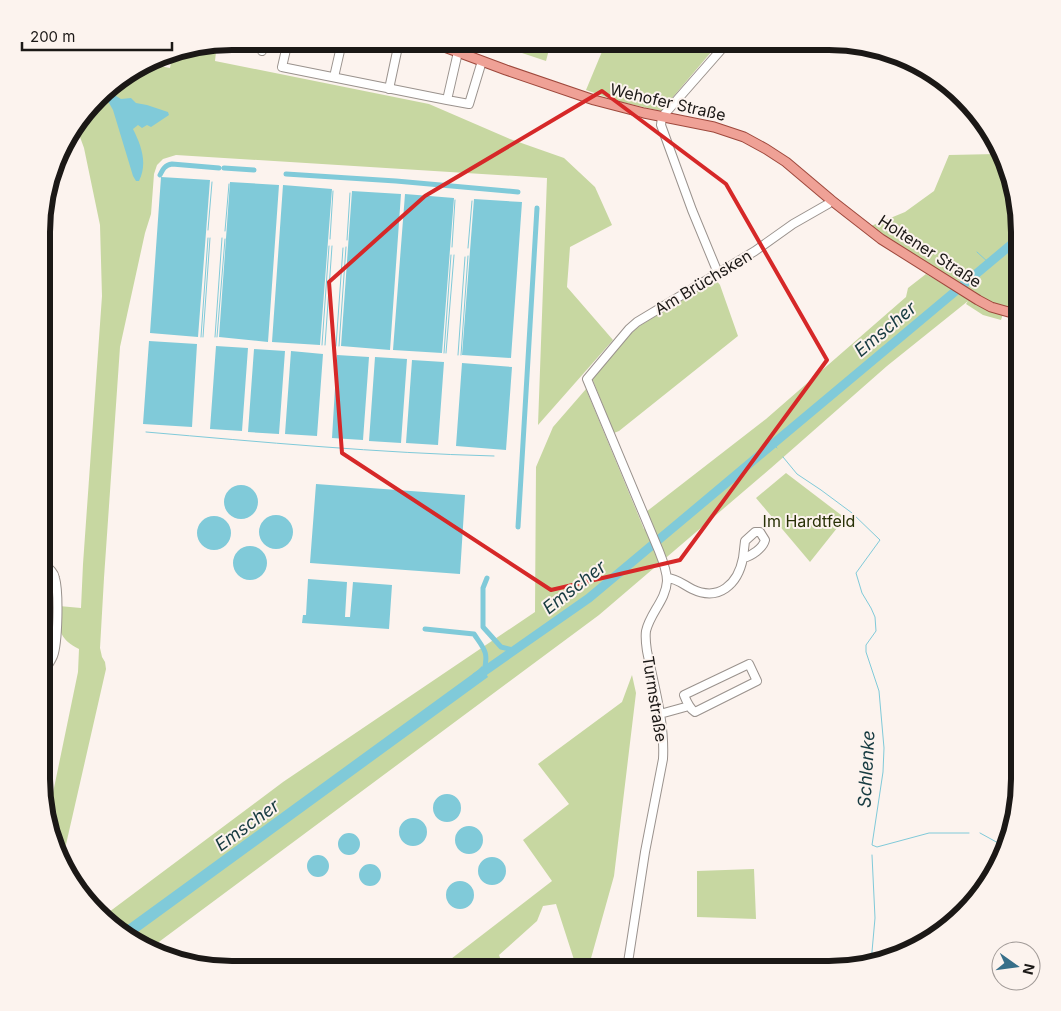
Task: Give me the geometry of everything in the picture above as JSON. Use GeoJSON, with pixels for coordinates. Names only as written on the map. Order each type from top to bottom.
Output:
{"type":"FeatureCollection","features":[{"type":"Feature","properties":{"kind":"main road","name":"Wehofer Straße"},"geometry":{"type":"LineString","coordinates":[[453,50],[594,100],[730,132],[755,142],[774,154],[831,200]]}},
{"type":"Feature","properties":{"kind":"main road","name":"Holtener Straße"},"geometry":{"type":"LineString","coordinates":[[831,200],[881,239],[968,294],[992,307],[1011,313]]}},
{"type":"Feature","properties":{"kind":"street"},"geometry":{"type":"LineString","coordinates":[[286,50],[282,67],[469,104],[483,61]]}},
{"type":"Feature","properties":{"kind":"street"},"geometry":{"type":"LineString","coordinates":[[334,78],[340,50]]}},
{"type":"Feature","properties":{"kind":"street"},"geometry":{"type":"LineString","coordinates":[[389,89],[397,50]]}},
{"type":"Feature","properties":{"kind":"street"},"geometry":{"type":"LineString","coordinates":[[718,273],[692,210],[661,125],[662,116],[720,50]]}},
{"type":"Feature","properties":{"kind":"street"},"geometry":{"type":"LineString","coordinates":[[447,100],[458,52]]}},
{"type":"Feature","properties":{"kind":"street","name":"Am Brüchsken"},"geometry":{"type":"LineString","coordinates":[[667,578],[659,551],[587,379],[618,341],[637,322],[755,251],[793,224],[828,204],[831,200]]}},
{"type":"Feature","properties":{"kind":"street"},"geometry":{"type":"LineString","coordinates":[[667,578],[672,578],[692,590],[702,593],[716,593],[732,583],[740,570],[743,558]]}},
{"type":"Feature","properties":{"kind":"street"},"geometry":{"type":"LineString","coordinates":[[50,570],[55,577],[57,593],[57,635],[53,656],[50,661]]}},
{"type":"Feature","properties":{"kind":"street","name":"Turmstraße"},"geometry":{"type":"LineString","coordinates":[[628,961],[664,744],[663,728],[646,632],[649,622],[663,596],[667,578]]}},
{"type":"Feature","properties":{"kind":"street"},"geometry":{"type":"LineString","coordinates":[[749,664],[757,681],[695,712],[688,706],[684,695],[749,664]]}},
{"type":"Feature","properties":{"kind":"street"},"geometry":{"type":"LineString","coordinates":[[660,714],[688,706]]}},
{"type":"Feature","properties":{"kind":"highlighted area"},"geometry":{"type":"Polygon","coordinates":[[[602,91],[726,184],[827,360],[680,560],[551,590],[342,453],[329,282],[425,196],[602,91]]]}},
{"type":"Feature","properties":{"kind":"green space"},"geometry":{"type":"Polygon","coordinates":[[[525,50],[549,50],[546,61],[522,53],[525,50]]]}},
{"type":"Feature","properties":{"kind":"green space"},"geometry":{"type":"Polygon","coordinates":[[[603,50],[713,50],[661,111],[617,101],[586,90],[603,50]]]}},
{"type":"Feature","properties":{"kind":"green space"},"geometry":{"type":"Polygon","coordinates":[[[216,52],[215,61],[429,104],[510,139],[564,158],[595,187],[612,225],[570,247],[567,287],[613,340],[538,425],[547,178],[176,155],[163,159],[157,165],[154,174],[151,214],[145,233],[120,347],[100,648],[106,669],[65,850],[56,826],[52,800],[78,672],[79,649],[67,641],[61,632],[59,606],[81,608],[102,296],[100,225],[84,148],[79,134],[103,103],[121,88],[141,74],[158,66],[170,68],[171,61],[185,56],[216,52]]]}},
{"type":"Feature","properties":{"kind":"green space"},"geometry":{"type":"Polygon","coordinates":[[[993,154],[1005,185],[1011,220],[1011,310],[1005,308],[1001,320],[983,315],[966,304],[968,301],[887,366],[599,615],[156,944],[141,937],[108,913],[283,782],[535,612],[536,467],[553,427],[586,389],[644,529],[651,523],[646,512],[766,419],[906,297],[908,288],[926,274],[970,300],[975,291],[972,292],[871,226],[905,212],[934,191],[949,155],[993,154]]]}},
{"type":"Feature","properties":{"kind":"green space"},"geometry":{"type":"Polygon","coordinates":[[[716,280],[720,285],[738,336],[619,431],[614,433],[592,378],[629,335],[641,325],[716,280]]]}},
{"type":"Feature","properties":{"kind":"green space"},"geometry":{"type":"Polygon","coordinates":[[[1011,387],[1011,402],[1008,388],[1011,387]]]}},
{"type":"Feature","properties":{"kind":"green space","name":"Im Hardtfeld"},"geometry":{"type":"Polygon","coordinates":[[[786,473],[845,518],[810,562],[756,498],[786,473]]]}},
{"type":"Feature","properties":{"kind":"green space"},"geometry":{"type":"Polygon","coordinates":[[[632,675],[636,693],[614,876],[590,961],[574,961],[556,904],[543,906],[537,921],[499,955],[501,961],[448,961],[552,881],[523,840],[569,804],[538,764],[622,702],[632,675]]]}},
{"type":"Feature","properties":{"kind":"green space"},"geometry":{"type":"Polygon","coordinates":[[[754,869],[756,919],[697,917],[697,871],[754,869]]]}},
{"type":"Feature","properties":{"kind":"water"},"geometry":{"type":"Polygon","coordinates":[[[113,94],[121,99],[131,98],[136,103],[168,112],[169,115],[151,127],[147,125],[142,128],[138,125],[133,129],[139,141],[143,161],[142,174],[139,181],[136,181],[133,176],[113,110],[107,99],[113,94]]]}},
{"type":"Feature","properties":{"kind":"water"},"geometry":{"type":"Polygon","coordinates":[[[161,177],[210,180],[198,337],[150,333],[161,177]]]}},
{"type":"Feature","properties":{"kind":"water"},"geometry":{"type":"Polygon","coordinates":[[[230,182],[279,185],[268,342],[219,337],[230,182]]]}},
{"type":"Feature","properties":{"kind":"water"},"geometry":{"type":"Polygon","coordinates":[[[283,185],[332,189],[320,345],[272,342],[283,185]]]}},
{"type":"Feature","properties":{"kind":"water"},"geometry":{"type":"Polygon","coordinates":[[[352,191],[401,194],[390,350],[341,346],[352,191]]]}},
{"type":"Feature","properties":{"kind":"water"},"geometry":{"type":"Polygon","coordinates":[[[405,194],[454,198],[442,353],[393,350],[405,194]]]}},
{"type":"Feature","properties":{"kind":"water"},"geometry":{"type":"Polygon","coordinates":[[[474,199],[522,202],[511,358],[462,355],[474,199]]]}},
{"type":"Feature","properties":{"kind":"water"},"geometry":{"type":"Polygon","coordinates":[[[149,341],[197,344],[192,427],[143,424],[149,341]]]}},
{"type":"Feature","properties":{"kind":"water"},"geometry":{"type":"Polygon","coordinates":[[[216,346],[248,348],[242,431],[210,429],[216,346]]]}},
{"type":"Feature","properties":{"kind":"water"},"geometry":{"type":"Polygon","coordinates":[[[254,349],[285,351],[279,434],[248,432],[254,349]]]}},
{"type":"Feature","properties":{"kind":"water"},"geometry":{"type":"Polygon","coordinates":[[[291,351],[323,354],[317,436],[285,434],[291,351]]]}},
{"type":"Feature","properties":{"kind":"water"},"geometry":{"type":"Polygon","coordinates":[[[337,355],[369,357],[363,440],[332,438],[337,355]]]}},
{"type":"Feature","properties":{"kind":"water"},"geometry":{"type":"Polygon","coordinates":[[[375,357],[407,359],[401,443],[369,441],[375,357]]]}},
{"type":"Feature","properties":{"kind":"water"},"geometry":{"type":"Polygon","coordinates":[[[412,360],[444,362],[438,445],[406,443],[412,360]]]}},
{"type":"Feature","properties":{"kind":"water"},"geometry":{"type":"Polygon","coordinates":[[[462,363],[512,367],[506,450],[456,446],[462,363]]]}},
{"type":"Feature","properties":{"kind":"water"},"geometry":{"type":"Polygon","coordinates":[[[316,484],[465,495],[460,574],[310,563],[316,484]]]}},
{"type":"Feature","properties":{"kind":"water"},"geometry":{"type":"Polygon","coordinates":[[[241,485],[248,486],[253,490],[257,495],[257,509],[253,514],[248,518],[241,519],[234,518],[229,514],[225,509],[224,502],[225,495],[229,490],[234,486],[241,485]]]}},
{"type":"Feature","properties":{"kind":"water"},"geometry":{"type":"Polygon","coordinates":[[[276,515],[283,516],[288,520],[292,525],[292,539],[288,544],[283,548],[276,549],[269,548],[264,544],[260,539],[259,532],[260,525],[264,520],[269,516],[276,515]]]}},
{"type":"Feature","properties":{"kind":"water"},"geometry":{"type":"Polygon","coordinates":[[[214,516],[221,517],[226,521],[230,526],[230,540],[226,545],[221,549],[214,550],[207,549],[202,545],[198,540],[197,533],[198,526],[202,521],[207,517],[214,516]]]}},
{"type":"Feature","properties":{"kind":"water"},"geometry":{"type":"Polygon","coordinates":[[[250,546],[257,547],[262,551],[266,556],[266,570],[262,575],[257,579],[250,580],[243,579],[238,575],[234,570],[233,563],[234,556],[238,551],[243,547],[250,546]]]}},
{"type":"Feature","properties":{"kind":"water"},"geometry":{"type":"Polygon","coordinates":[[[308,579],[347,582],[345,617],[350,617],[353,582],[392,585],[389,629],[302,623],[303,615],[306,615],[308,579]]]}},
{"type":"Feature","properties":{"kind":"water"},"geometry":{"type":"Polygon","coordinates":[[[482,666],[488,677],[136,933],[126,926],[482,666]]]}},
{"type":"Feature","properties":{"kind":"water"},"geometry":{"type":"Polygon","coordinates":[[[447,794],[457,798],[461,808],[457,818],[447,822],[437,818],[433,808],[437,798],[447,794]]]}},
{"type":"Feature","properties":{"kind":"water"},"geometry":{"type":"Polygon","coordinates":[[[413,818],[423,822],[427,832],[423,842],[413,846],[403,842],[399,832],[403,822],[413,818]]]}},
{"type":"Feature","properties":{"kind":"water"},"geometry":{"type":"Polygon","coordinates":[[[469,826],[479,830],[483,840],[479,850],[469,854],[459,850],[455,840],[459,830],[469,826]]]}},
{"type":"Feature","properties":{"kind":"water"},"geometry":{"type":"Polygon","coordinates":[[[349,833],[357,836],[360,844],[357,852],[349,855],[341,852],[338,844],[341,836],[349,833]]]}},
{"type":"Feature","properties":{"kind":"water"},"geometry":{"type":"Polygon","coordinates":[[[318,855],[326,858],[329,866],[326,874],[318,877],[310,874],[307,866],[310,858],[318,855]]]}},
{"type":"Feature","properties":{"kind":"water"},"geometry":{"type":"Polygon","coordinates":[[[492,857],[502,861],[506,871],[502,881],[492,885],[482,881],[478,871],[482,861],[492,857]]]}},
{"type":"Feature","properties":{"kind":"water"},"geometry":{"type":"Polygon","coordinates":[[[370,864],[378,867],[381,875],[378,883],[370,886],[362,883],[359,875],[362,867],[370,864]]]}},
{"type":"Feature","properties":{"kind":"water"},"geometry":{"type":"Polygon","coordinates":[[[460,881],[470,885],[474,895],[470,905],[460,909],[450,905],[446,895],[450,885],[460,881]]]}},
{"type":"Feature","properties":{"kind":"waterway"},"geometry":{"type":"LineString","coordinates":[[160,175],[164,168],[172,164],[219,168]]}},
{"type":"Feature","properties":{"kind":"waterway"},"geometry":{"type":"LineString","coordinates":[[224,168],[254,170]]}},
{"type":"Feature","properties":{"kind":"waterway"},"geometry":{"type":"LineString","coordinates":[[286,174],[396,181],[518,192]]}},
{"type":"Feature","properties":{"kind":"waterway"},"geometry":{"type":"LineString","coordinates":[[208,230],[212,182]]}},
{"type":"Feature","properties":{"kind":"waterway"},"geometry":{"type":"LineString","coordinates":[[225,231],[229,184]]}},
{"type":"Feature","properties":{"kind":"waterway"},"geometry":{"type":"LineString","coordinates":[[330,239],[333,191]]}},
{"type":"Feature","properties":{"kind":"waterway"},"geometry":{"type":"LineString","coordinates":[[347,240],[350,193]]}},
{"type":"Feature","properties":{"kind":"waterway"},"geometry":{"type":"LineString","coordinates":[[452,247],[455,200]]}},
{"type":"Feature","properties":{"kind":"waterway"},"geometry":{"type":"LineString","coordinates":[[468,248],[472,201]]}},
{"type":"Feature","properties":{"kind":"waterway"},"geometry":{"type":"LineString","coordinates":[[518,527],[537,208]]}},
{"type":"Feature","properties":{"kind":"waterway"},"geometry":{"type":"LineString","coordinates":[[201,337],[208,238]]}},
{"type":"Feature","properties":{"kind":"waterway"},"geometry":{"type":"LineString","coordinates":[[203,337],[210,238]]}},
{"type":"Feature","properties":{"kind":"waterway"},"geometry":{"type":"LineString","coordinates":[[215,337],[222,238]]}},
{"type":"Feature","properties":{"kind":"waterway"},"geometry":{"type":"LineString","coordinates":[[217,337],[225,239]]}},
{"type":"Feature","properties":{"kind":"waterway","name":"Emscher"},"geometry":{"type":"LineString","coordinates":[[476,677],[589,598],[1011,245]]}},
{"type":"Feature","properties":{"kind":"waterway"},"geometry":{"type":"LineString","coordinates":[[322,345],[329,246]]}},
{"type":"Feature","properties":{"kind":"waterway"},"geometry":{"type":"LineString","coordinates":[[325,345],[332,246]]}},
{"type":"Feature","properties":{"kind":"waterway"},"geometry":{"type":"LineString","coordinates":[[339,346],[346,247]]}},
{"type":"Feature","properties":{"kind":"waterway"},"geometry":{"type":"LineString","coordinates":[[336,346],[343,248]]}},
{"type":"Feature","properties":{"kind":"waterway"},"geometry":{"type":"LineString","coordinates":[[977,252],[989,263]]}},
{"type":"Feature","properties":{"kind":"waterway"},"geometry":{"type":"LineString","coordinates":[[444,353],[451,255]]}},
{"type":"Feature","properties":{"kind":"waterway"},"geometry":{"type":"LineString","coordinates":[[446,353],[454,255]]}},
{"type":"Feature","properties":{"kind":"waterway"},"geometry":{"type":"LineString","coordinates":[[461,355],[468,256]]}},
{"type":"Feature","properties":{"kind":"waterway"},"geometry":{"type":"LineString","coordinates":[[458,355],[465,257]]}},
{"type":"Feature","properties":{"kind":"waterway"},"geometry":{"type":"LineString","coordinates":[[146,432],[364,450],[494,456]]}},
{"type":"Feature","properties":{"kind":"waterway","name":"Schlenke"},"geometry":{"type":"LineString","coordinates":[[773,444],[777,448]]}},
{"type":"Feature","properties":{"kind":"waterway","name":"Schlenke"},"geometry":{"type":"LineString","coordinates":[[783,457],[797,474],[852,513],[880,540],[856,573],[862,593],[875,617],[876,631],[866,645],[866,652],[879,691],[884,748],[883,772],[872,845],[877,847],[929,833],[969,833]]}},
{"type":"Feature","properties":{"kind":"waterway"},"geometry":{"type":"LineString","coordinates":[[487,578],[483,588],[483,627],[501,647],[513,650]]}},
{"type":"Feature","properties":{"kind":"waterway"},"geometry":{"type":"LineString","coordinates":[[425,629],[474,634],[485,651],[484,671]]}},
{"type":"Feature","properties":{"kind":"waterway"},"geometry":{"type":"LineString","coordinates":[[980,833],[999,843]]}},
{"type":"Feature","properties":{"kind":"waterway","name":"Schlenke"},"geometry":{"type":"LineString","coordinates":[[872,855],[875,918],[872,956]]}}]}
